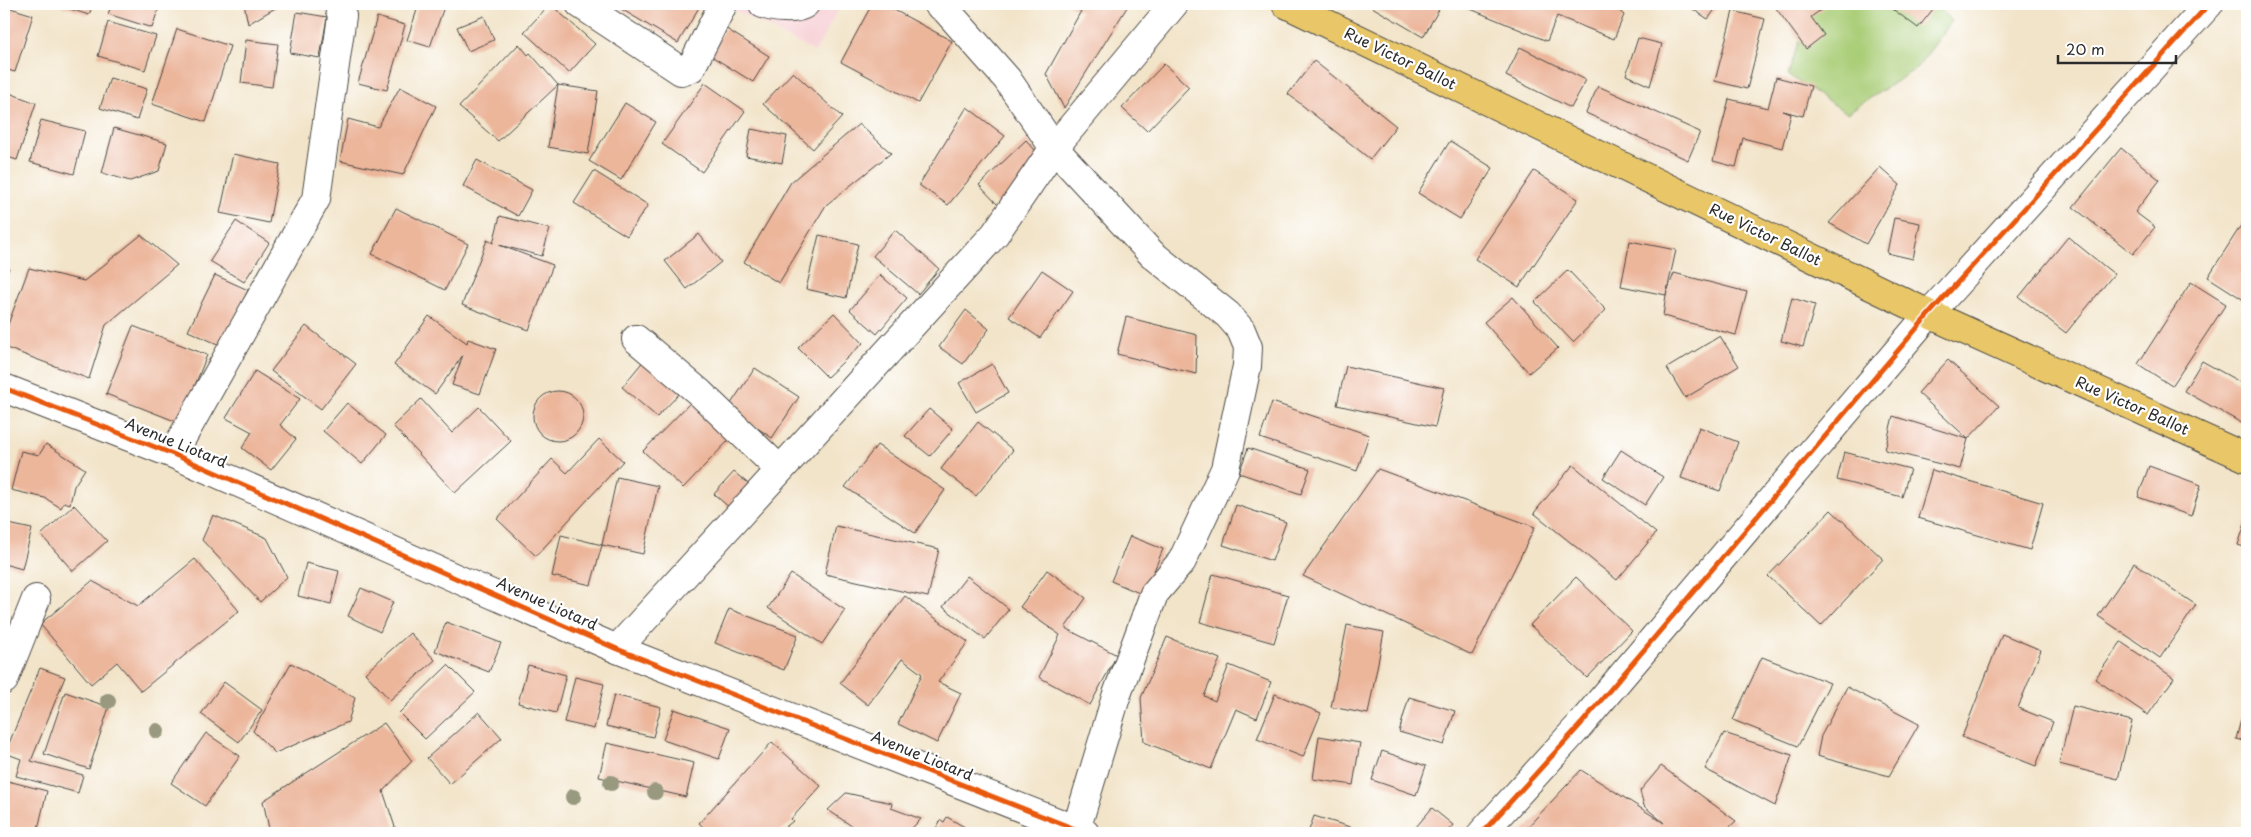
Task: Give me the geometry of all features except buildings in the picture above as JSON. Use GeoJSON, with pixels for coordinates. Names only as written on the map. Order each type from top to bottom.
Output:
{"type":"FeatureCollection","features":[{"type":"Feature","properties":{"kind":"main road","name":"Rue Victor Ballot"},"geometry":{"type":"LineString","coordinates":[[1286,4],[1929,314],[2247,458]]}},
{"type":"Feature","properties":{"kind":"street"},"geometry":{"type":"LineString","coordinates":[[173,454],[316,199],[342,16],[338,4]]}},
{"type":"Feature","properties":{"kind":"street"},"geometry":{"type":"LineString","coordinates":[[580,4],[681,71],[691,68],[723,4]]}},
{"type":"Feature","properties":{"kind":"street"},"geometry":{"type":"LineString","coordinates":[[763,4],[773,8],[801,7],[805,4]]}},
{"type":"Feature","properties":{"kind":"street"},"geometry":{"type":"LineString","coordinates":[[938,4],[946,10],[1007,79],[1054,148],[1152,254],[1228,315],[1241,330],[1248,346],[1247,366],[1225,470],[1182,561],[1154,594],[1116,698],[1078,832]]}},
{"type":"Feature","properties":{"kind":"street"},"geometry":{"type":"LineString","coordinates":[[617,649],[995,234],[1054,148],[1174,4]]}},
{"type":"Feature","properties":{"kind":"street"},"geometry":{"type":"LineString","coordinates":[[1482,833],[1588,716],[1929,314],[2209,4]]}},
{"type":"Feature","properties":{"kind":"street"},"geometry":{"type":"LineString","coordinates":[[636,339],[700,393],[780,470]]}},
{"type":"Feature","properties":{"kind":"street","name":"Avenue Liotard"},"geometry":{"type":"LineString","coordinates":[[4,388],[173,454],[617,649],[1078,832]]}},
{"type":"Feature","properties":{"kind":"street"},"geometry":{"type":"LineString","coordinates":[[4,680],[36,599]]}},
{"type":"Feature","properties":{"kind":"shaded area"},"geometry":{"type":"Polygon","coordinates":[[[723,4],[841,4],[815,52],[723,4]]]}},
{"type":"Feature","properties":{"kind":"green space"},"geometry":{"type":"Polygon","coordinates":[[[1777,4],[1936,4],[1952,21],[1917,68],[1847,113],[1788,75],[1805,22],[1777,4]]]}},
{"type":"Feature","properties":{"kind":"cycle path"},"geometry":{"type":"LineString","coordinates":[[1482,833],[1581,724],[1929,314],[2209,4]]}},
{"type":"Feature","properties":{"kind":"cycle path"},"geometry":{"type":"LineString","coordinates":[[4,388],[173,454],[617,649],[1085,833]]}}]}
